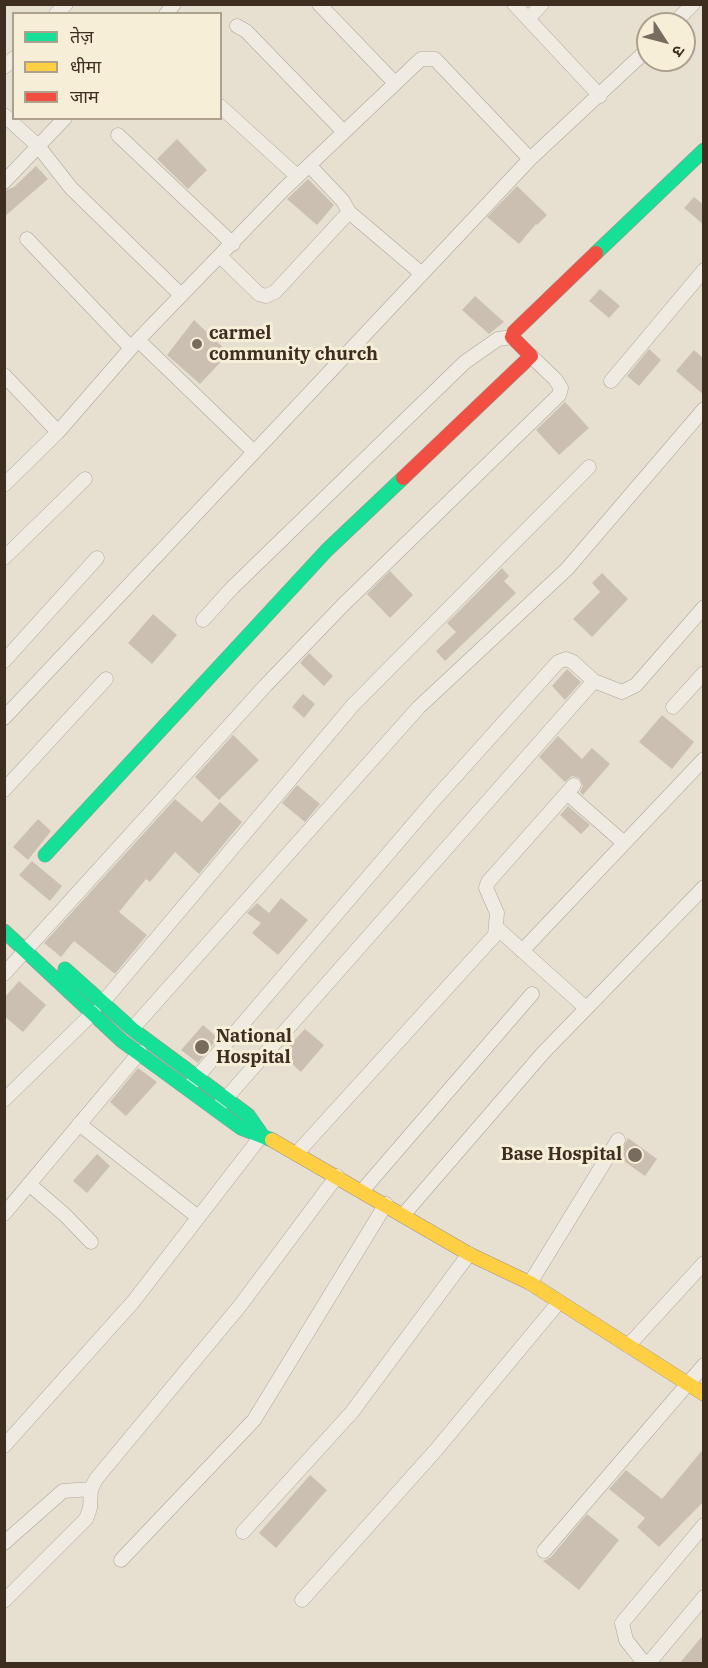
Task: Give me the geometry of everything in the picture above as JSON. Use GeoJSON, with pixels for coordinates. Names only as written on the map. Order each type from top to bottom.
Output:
{"type":"FeatureCollection","features":[{"type":"Feature","properties":{"kind":"street"},"geometry":{"type":"LineString","coordinates":[[319,4],[394,82]]}},
{"type":"Feature","properties":{"kind":"street"},"geometry":{"type":"LineString","coordinates":[[514,4],[600,96]]}},
{"type":"Feature","properties":{"kind":"street"},"geometry":{"type":"LineString","coordinates":[[528,19],[542,4]]}},
{"type":"Feature","properties":{"kind":"street"},"geometry":{"type":"LineString","coordinates":[[237,26],[246,31],[344,131]]}},
{"type":"Feature","properties":{"kind":"street"},"geometry":{"type":"LineString","coordinates":[[6,479],[58,432],[134,344],[297,176],[394,82],[421,59],[432,57],[530,159]]}},
{"type":"Feature","properties":{"kind":"street"},"geometry":{"type":"LineString","coordinates":[[4,718],[530,159],[636,60]]}},
{"type":"Feature","properties":{"kind":"street"},"geometry":{"type":"LineString","coordinates":[[222,108],[297,176]]}},
{"type":"Feature","properties":{"kind":"street"},"geometry":{"type":"LineString","coordinates":[[4,115],[38,147],[71,188],[181,295]]}},
{"type":"Feature","properties":{"kind":"street"},"geometry":{"type":"LineString","coordinates":[[4,182],[63,120]]}},
{"type":"Feature","properties":{"kind":"street"},"geometry":{"type":"LineString","coordinates":[[118,135],[233,244]]}},
{"type":"Feature","properties":{"kind":"street"},"geometry":{"type":"LineString","coordinates":[[513,337],[516,330],[704,150]]}},
{"type":"Feature","properties":{"kind":"street"},"geometry":{"type":"LineString","coordinates":[[309,165],[343,201],[349,212],[422,274]]}},
{"type":"Feature","properties":{"kind":"street"},"geometry":{"type":"LineString","coordinates":[[220,256],[259,294],[266,296],[275,292],[349,212]]}},
{"type":"Feature","properties":{"kind":"street"},"geometry":{"type":"LineString","coordinates":[[27,239],[134,344],[253,451]]}},
{"type":"Feature","properties":{"kind":"street"},"geometry":{"type":"LineString","coordinates":[[610,381],[704,270]]}},
{"type":"Feature","properties":{"kind":"street"},"geometry":{"type":"LineString","coordinates":[[4,974],[266,685],[343,605],[559,395],[561,388],[555,379],[513,337]]}},
{"type":"Feature","properties":{"kind":"street"},"geometry":{"type":"LineString","coordinates":[[203,620],[232,588],[465,362],[498,339],[513,337]]}},
{"type":"Feature","properties":{"kind":"street"},"geometry":{"type":"LineString","coordinates":[[45,855],[327,550],[531,356]]}},
{"type":"Feature","properties":{"kind":"street"},"geometry":{"type":"LineString","coordinates":[[4,375],[58,432]]}},
{"type":"Feature","properties":{"kind":"street"},"geometry":{"type":"LineString","coordinates":[[132,1029],[419,707],[567,569],[704,409]]}},
{"type":"Feature","properties":{"kind":"street"},"geometry":{"type":"LineString","coordinates":[[4,1100],[98,1007],[353,705],[589,467]]}},
{"type":"Feature","properties":{"kind":"street"},"geometry":{"type":"LineString","coordinates":[[4,558],[85,479]]}},
{"type":"Feature","properties":{"kind":"street"},"geometry":{"type":"LineString","coordinates":[[4,660],[97,558]]}},
{"type":"Feature","properties":{"kind":"street"},"geometry":{"type":"LineString","coordinates":[[192,1083],[434,800],[558,662],[566,660],[573,662],[594,681],[622,692],[636,685],[704,607]]}},
{"type":"Feature","properties":{"kind":"street"},"geometry":{"type":"LineString","coordinates":[[673,707],[704,673]]}},
{"type":"Feature","properties":{"kind":"street"},"geometry":{"type":"LineString","coordinates":[[4,790],[106,679]]}},
{"type":"Feature","properties":{"kind":"street"},"geometry":{"type":"LineString","coordinates":[[221,1103],[594,681]]}},
{"type":"Feature","properties":{"kind":"street"},"geometry":{"type":"LineString","coordinates":[[522,951],[704,759]]}},
{"type":"Feature","properties":{"kind":"street"},"geometry":{"type":"LineString","coordinates":[[297,1154],[491,939],[496,928],[497,913],[486,888],[488,882],[571,789],[624,843]]}},
{"type":"Feature","properties":{"kind":"street"},"geometry":{"type":"LineString","coordinates":[[404,1214],[543,1053],[704,887]]}},
{"type":"Feature","properties":{"kind":"street"},"geometry":{"type":"LineString","coordinates":[[4,915],[29,945],[98,1007],[132,1029],[192,1083]]}},
{"type":"Feature","properties":{"kind":"street"},"geometry":{"type":"LineString","coordinates":[[496,928],[586,1008]]}},
{"type":"Feature","properties":{"kind":"street"},"geometry":{"type":"LineString","coordinates":[[4,931],[29,945]]}},
{"type":"Feature","properties":{"kind":"street"},"geometry":{"type":"LineString","coordinates":[[362,1191],[532,994]]}},
{"type":"Feature","properties":{"kind":"street"},"geometry":{"type":"LineString","coordinates":[[98,1007],[122,1041],[221,1103],[248,1115],[262,1135],[404,1214],[469,1254],[530,1283],[704,1394]]}},
{"type":"Feature","properties":{"kind":"street"},"geometry":{"type":"LineString","coordinates":[[4,1214],[140,1052]]}},
{"type":"Feature","properties":{"kind":"street"},"geometry":{"type":"LineString","coordinates":[[79,1124],[198,1217]]}},
{"type":"Feature","properties":{"kind":"street"},"geometry":{"type":"LineString","coordinates":[[4,1446],[133,1302],[262,1135]]}},
{"type":"Feature","properties":{"kind":"street"},"geometry":{"type":"LineString","coordinates":[[530,1283],[618,1140]]}},
{"type":"Feature","properties":{"kind":"street"},"geometry":{"type":"LineString","coordinates":[[4,1601],[86,1519],[90,1508],[91,1489],[239,1307],[337,1176]]}},
{"type":"Feature","properties":{"kind":"street"},"geometry":{"type":"LineString","coordinates":[[29,1184],[65,1215],[91,1242]]}},
{"type":"Feature","properties":{"kind":"street"},"geometry":{"type":"LineString","coordinates":[[121,1560],[254,1420],[386,1204]]}},
{"type":"Feature","properties":{"kind":"street"},"geometry":{"type":"LineString","coordinates":[[243,1532],[352,1412],[469,1254]]}},
{"type":"Feature","properties":{"kind":"street"},"geometry":{"type":"LineString","coordinates":[[628,1346],[704,1263]]}},
{"type":"Feature","properties":{"kind":"street"},"geometry":{"type":"LineString","coordinates":[[302,1600],[436,1450],[559,1302]]}},
{"type":"Feature","properties":{"kind":"street"},"geometry":{"type":"LineString","coordinates":[[544,1551],[704,1365]]}},
{"type":"Feature","properties":{"kind":"street"},"geometry":{"type":"LineString","coordinates":[[4,1543],[63,1491],[91,1489]]}},
{"type":"Feature","properties":{"kind":"street"},"geometry":{"type":"LineString","coordinates":[[704,1525],[622,1623],[626,1640],[647,1664],[704,1597]]}},
{"type":"Feature","properties":{"kind":"building"},"geometry":{"type":"Polygon","coordinates":[[[177,139],[207,170],[188,189],[157,159],[177,139]]]}},
{"type":"Feature","properties":{"kind":"building"},"geometry":{"type":"Polygon","coordinates":[[[36,166],[48,179],[4,217],[4,191],[14,187],[36,166]]]}},
{"type":"Feature","properties":{"kind":"building"},"geometry":{"type":"Polygon","coordinates":[[[308,179],[334,205],[317,225],[287,199],[308,179]]]}},
{"type":"Feature","properties":{"kind":"building"},"geometry":{"type":"Polygon","coordinates":[[[517,186],[547,215],[519,244],[487,217],[517,186]]]}},
{"type":"Feature","properties":{"kind":"building"},"geometry":{"type":"Polygon","coordinates":[[[694,197],[704,205],[704,225],[684,208],[694,197]]]}},
{"type":"Feature","properties":{"kind":"building"},"geometry":{"type":"Polygon","coordinates":[[[600,289],[620,306],[609,318],[589,301],[600,289]]]}},
{"type":"Feature","properties":{"kind":"building"},"geometry":{"type":"Polygon","coordinates":[[[475,296],[504,322],[489,334],[462,310],[475,296]]]}},
{"type":"Feature","properties":{"kind":"building","name":"carmel community church"},"geometry":{"type":"Polygon","coordinates":[[[194,320],[229,353],[200,384],[167,355],[194,320]]]}},
{"type":"Feature","properties":{"kind":"building"},"geometry":{"type":"Polygon","coordinates":[[[649,349],[661,360],[639,386],[627,376],[649,349]]]}},
{"type":"Feature","properties":{"kind":"building"},"geometry":{"type":"Polygon","coordinates":[[[694,350],[704,359],[704,395],[676,371],[694,350]]]}},
{"type":"Feature","properties":{"kind":"building"},"geometry":{"type":"Polygon","coordinates":[[[565,402],[589,428],[559,455],[536,430],[565,402]]]}},
{"type":"Feature","properties":{"kind":"building"},"geometry":{"type":"Polygon","coordinates":[[[502,568],[509,576],[504,581],[516,593],[445,661],[436,651],[456,632],[447,623],[502,568]]]}},
{"type":"Feature","properties":{"kind":"building"},"geometry":{"type":"Polygon","coordinates":[[[390,571],[413,595],[390,618],[367,594],[390,571]]]}},
{"type":"Feature","properties":{"kind":"building"},"geometry":{"type":"Polygon","coordinates":[[[602,573],[628,599],[592,637],[573,619],[600,592],[592,583],[602,573]]]}},
{"type":"Feature","properties":{"kind":"building"},"geometry":{"type":"Polygon","coordinates":[[[153,614],[177,635],[152,664],[128,643],[153,614]]]}},
{"type":"Feature","properties":{"kind":"building"},"geometry":{"type":"Polygon","coordinates":[[[309,653],[333,676],[324,686],[300,663],[309,653]]]}},
{"type":"Feature","properties":{"kind":"building"},"geometry":{"type":"Polygon","coordinates":[[[567,669],[581,682],[565,700],[552,686],[567,669]]]}},
{"type":"Feature","properties":{"kind":"building"},"geometry":{"type":"Polygon","coordinates":[[[303,694],[315,704],[304,718],[292,707],[303,694]]]}},
{"type":"Feature","properties":{"kind":"building"},"geometry":{"type":"Polygon","coordinates":[[[662,715],[694,742],[672,769],[639,742],[662,715]]]}},
{"type":"Feature","properties":{"kind":"building"},"geometry":{"type":"Polygon","coordinates":[[[233,735],[259,760],[219,800],[195,777],[233,735]]]}},
{"type":"Feature","properties":{"kind":"building"},"geometry":{"type":"Polygon","coordinates":[[[558,736],[582,759],[592,748],[610,764],[583,795],[580,792],[583,786],[579,778],[572,776],[565,782],[539,757],[558,736]]]}},
{"type":"Feature","properties":{"kind":"building"},"geometry":{"type":"Polygon","coordinates":[[[297,785],[320,804],[305,822],[282,803],[297,785]]]}},
{"type":"Feature","properties":{"kind":"building"},"geometry":{"type":"Polygon","coordinates":[[[175,799],[202,822],[220,802],[242,822],[199,874],[175,852],[150,882],[146,879],[119,912],[147,935],[115,974],[74,941],[61,957],[44,943],[175,799]]]}},
{"type":"Feature","properties":{"kind":"building"},"geometry":{"type":"Polygon","coordinates":[[[568,806],[590,825],[581,834],[560,815],[568,806]]]}},
{"type":"Feature","properties":{"kind":"building"},"geometry":{"type":"Polygon","coordinates":[[[38,819],[51,831],[28,860],[13,847],[38,819]]]}},
{"type":"Feature","properties":{"kind":"building"},"geometry":{"type":"Polygon","coordinates":[[[32,861],[62,886],[50,901],[19,875],[32,861]]]}},
{"type":"Feature","properties":{"kind":"building"},"geometry":{"type":"Polygon","coordinates":[[[281,898],[308,920],[278,955],[252,933],[261,923],[247,913],[257,903],[269,913],[281,898]]]}},
{"type":"Feature","properties":{"kind":"building"},"geometry":{"type":"Polygon","coordinates":[[[19,981],[46,1005],[23,1032],[4,1016],[4,998],[19,981]]]}},
{"type":"Feature","properties":{"kind":"building"},"geometry":{"type":"Polygon","coordinates":[[[203,1025],[218,1038],[198,1063],[181,1050],[203,1025]]]}},
{"type":"Feature","properties":{"kind":"building"},"geometry":{"type":"Polygon","coordinates":[[[305,1029],[324,1045],[301,1072],[281,1054],[305,1029]]]}},
{"type":"Feature","properties":{"kind":"building"},"geometry":{"type":"Polygon","coordinates":[[[138,1068],[157,1082],[126,1116],[110,1102],[138,1068]]]}},
{"type":"Feature","properties":{"kind":"building"},"geometry":{"type":"Polygon","coordinates":[[[628,1138],[657,1159],[645,1176],[618,1157],[628,1138]]]}},
{"type":"Feature","properties":{"kind":"building"},"geometry":{"type":"Polygon","coordinates":[[[97,1154],[110,1166],[87,1193],[73,1181],[97,1154]]]}},
{"type":"Feature","properties":{"kind":"building"},"geometry":{"type":"Polygon","coordinates":[[[704,1448],[704,1501],[659,1547],[637,1527],[645,1518],[609,1489],[626,1470],[662,1499],[704,1448]]]}},
{"type":"Feature","properties":{"kind":"building"},"geometry":{"type":"Polygon","coordinates":[[[310,1475],[327,1490],[276,1548],[259,1533],[310,1475]]]}},
{"type":"Feature","properties":{"kind":"building"},"geometry":{"type":"Polygon","coordinates":[[[587,1514],[619,1540],[579,1590],[543,1561],[551,1557],[587,1514]]]}},
{"type":"Feature","properties":{"kind":"building"},"geometry":{"type":"Polygon","coordinates":[[[704,1634],[704,1664],[679,1664],[704,1634]]]}},
{"type":"Feature","properties":{"kind":"traffic: fast"},"geometry":{"type":"LineString","coordinates":[[596,253],[704,150]]}},
{"type":"Feature","properties":{"kind":"traffic: fast"},"geometry":{"type":"LineString","coordinates":[[45,855],[327,550],[403,478]]}},
{"type":"Feature","properties":{"kind":"traffic: fast"},"geometry":{"type":"LineString","coordinates":[[4,931],[122,1041],[241,1128],[272,1140]]}},
{"type":"Feature","properties":{"kind":"traffic: fast"},"geometry":{"type":"LineString","coordinates":[[65,969],[132,1029],[248,1115],[262,1135]]}},
{"type":"Feature","properties":{"kind":"traffic: slow"},"geometry":{"type":"LineString","coordinates":[[272,1140],[469,1254],[530,1283],[704,1394]]}},
{"type":"Feature","properties":{"kind":"traffic: jam"},"geometry":{"type":"LineString","coordinates":[[403,478],[531,356],[512,337],[514,332],[596,253]]}},
{"type":"Feature","properties":{"kind":"place","name":"carmel community church"},"geometry":{"type":"Point","coordinates":[197,344]}},
{"type":"Feature","properties":{"kind":"place","name":"National Hospital"},"geometry":{"type":"Point","coordinates":[202,1047]}},
{"type":"Feature","properties":{"kind":"place","name":"Base Hospital"},"geometry":{"type":"Point","coordinates":[635,1155]}}]}
